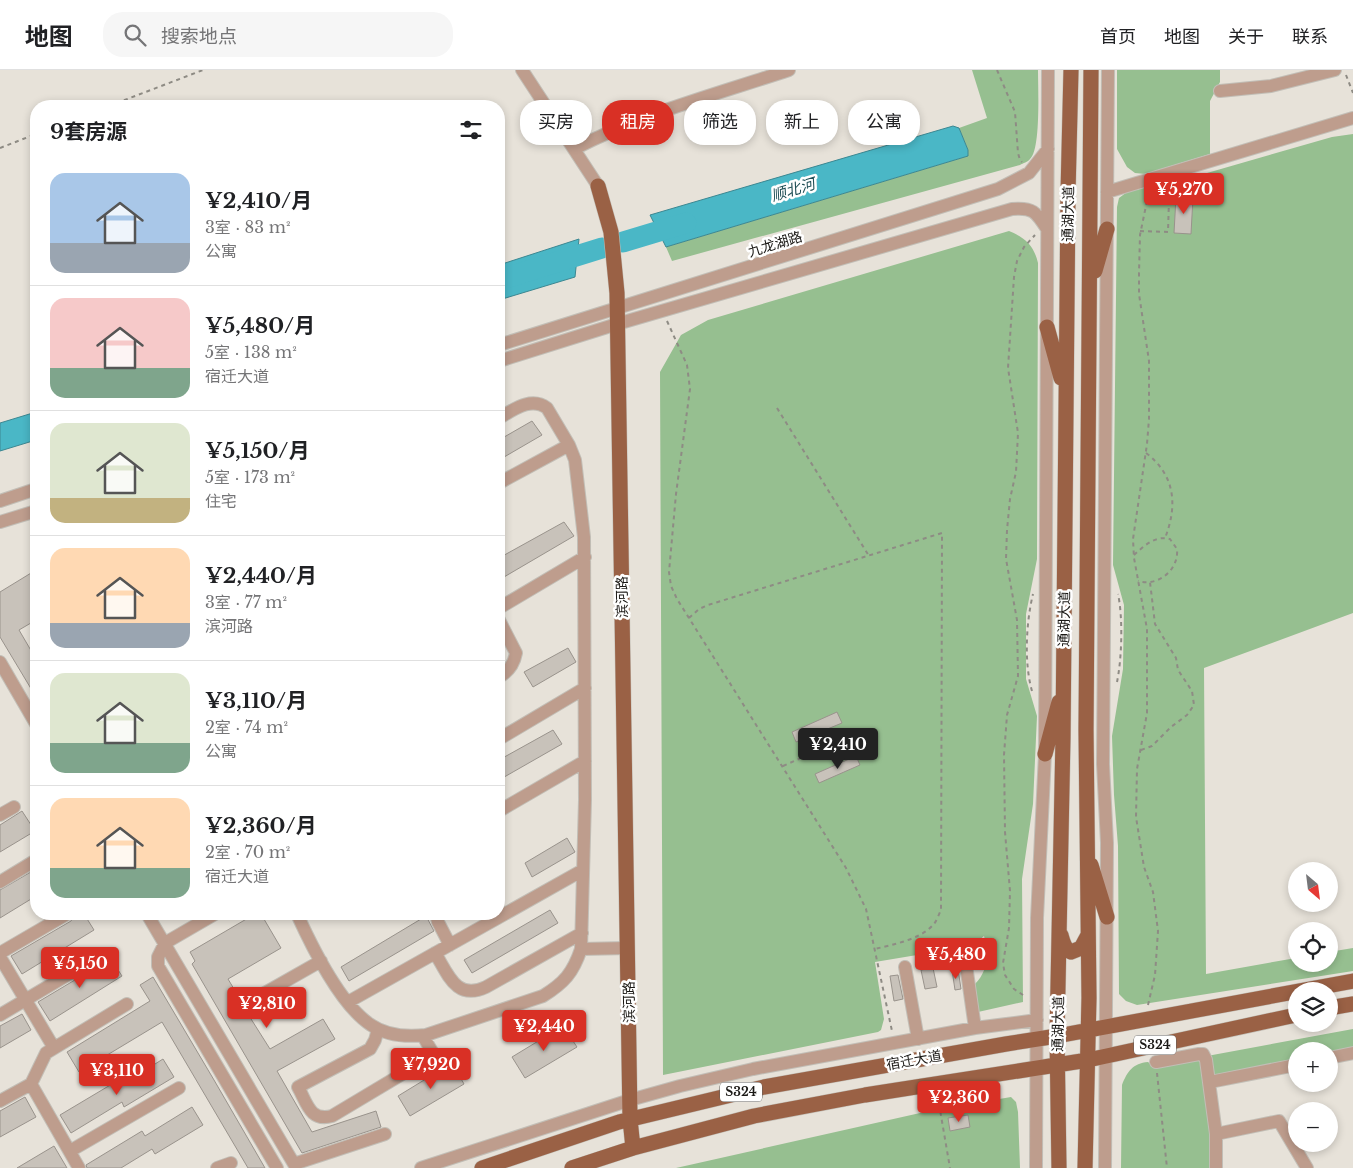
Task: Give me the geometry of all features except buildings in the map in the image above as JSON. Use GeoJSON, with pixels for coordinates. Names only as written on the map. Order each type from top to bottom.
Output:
{"type":"FeatureCollection","features":[{"type":"Feature","properties":{"kind":"main road","name":"通湖大道"},"geometry":{"type":"LineString","coordinates":[[1059,1162],[1057,1036],[1064,686],[1071,70]]}},
{"type":"Feature","properties":{"kind":"main road","name":"通湖大道"},"geometry":{"type":"LineString","coordinates":[[1085,1162],[1089,1030],[1086,720],[1091,70]]}},
{"type":"Feature","properties":{"kind":"main road","name":"滨河路"},"geometry":{"type":"LineString","coordinates":[[598,186],[611,232],[617,308],[630,1119],[633,1148]]}},
{"type":"Feature","properties":{"kind":"main road"},"geometry":{"type":"LineString","coordinates":[[1089,292],[1107,229]]}},
{"type":"Feature","properties":{"kind":"main road"},"geometry":{"type":"LineString","coordinates":[[1047,327],[1066,396]]}},
{"type":"Feature","properties":{"kind":"main road"},"geometry":{"type":"LineString","coordinates":[[1045,754],[1064,686]]}},
{"type":"Feature","properties":{"kind":"main road"},"geometry":{"type":"LineString","coordinates":[[1087,853],[1107,917]]}},
{"type":"Feature","properties":{"kind":"main road"},"geometry":{"type":"LineString","coordinates":[[1060,931],[1063,945],[1066,950],[1071,952],[1081,948],[1088,934]]}},
{"type":"Feature","properties":{"kind":"main road","name":"宿迁大道"},"geometry":{"type":"LineString","coordinates":[[482,1168],[630,1119],[764,1087],[1057,1036],[1353,980]]}},
{"type":"Feature","properties":{"kind":"main road"},"geometry":{"type":"LineString","coordinates":[[1338,1006],[1353,1004]]}},
{"type":"Feature","properties":{"kind":"main road","name":"宿迁大道"},"geometry":{"type":"LineString","coordinates":[[572,1168],[633,1148],[754,1116],[865,1095],[1088,1060],[1288,1017]]}},
{"type":"Feature","properties":{"kind":"main road"},"geometry":{"type":"LineString","coordinates":[[1059,1162],[1065,1151],[1077,1149],[1081,1151],[1085,1162]]}},
{"type":"Feature","properties":{"kind":"street","name":"滨河路"},"geometry":{"type":"LineString","coordinates":[[522,70],[598,186]]}},
{"type":"Feature","properties":{"kind":"street"},"geometry":{"type":"LineString","coordinates":[[574,149],[615,129],[789,70]]}},
{"type":"Feature","properties":{"kind":"street"},"geometry":{"type":"LineString","coordinates":[[1036,1168],[1037,918],[1045,754],[1048,70]]}},
{"type":"Feature","properties":{"kind":"street"},"geometry":{"type":"LineString","coordinates":[[1105,1168],[1108,844],[1103,764],[1108,70]]}},
{"type":"Feature","properties":{"kind":"street"},"geometry":{"type":"LineString","coordinates":[[1220,92],[1271,86],[1334,70]]}},
{"type":"Feature","properties":{"kind":"street"},"geometry":{"type":"LineString","coordinates":[[1107,192],[1353,118]]}},
{"type":"Feature","properties":{"kind":"street","name":"九龙湖路"},"geometry":{"type":"LineString","coordinates":[[505,343],[989,192],[1016,181],[1031,171],[1048,150]]}},
{"type":"Feature","properties":{"kind":"street"},"geometry":{"type":"LineString","coordinates":[[505,359],[617,324],[1012,209],[1026,208],[1037,215],[1048,229]]}},
{"type":"Feature","properties":{"kind":"street"},"geometry":{"type":"LineString","coordinates":[[300,920],[320,962],[348,1002],[371,1025],[389,1033],[423,1036],[543,996],[568,977],[575,966],[581,949],[582,933],[585,761],[585,557],[575,460],[569,445],[547,408],[542,404],[530,403],[505,415]]}},
{"type":"Feature","properties":{"kind":"street"},"geometry":{"type":"LineString","coordinates":[[505,480],[569,445]]}},
{"type":"Feature","properties":{"kind":"street"},"geometry":{"type":"LineString","coordinates":[[0,501],[30,491]]}},
{"type":"Feature","properties":{"kind":"street"},"geometry":{"type":"LineString","coordinates":[[0,522],[30,513]]}},
{"type":"Feature","properties":{"kind":"street"},"geometry":{"type":"LineString","coordinates":[[505,604],[585,557]]}},
{"type":"Feature","properties":{"kind":"street"},"geometry":{"type":"LineString","coordinates":[[505,632],[516,653],[513,664],[505,674]]}},
{"type":"Feature","properties":{"kind":"street"},"geometry":{"type":"LineString","coordinates":[[0,662],[30,714]]}},
{"type":"Feature","properties":{"kind":"street"},"geometry":{"type":"LineString","coordinates":[[505,735],[585,688]]}},
{"type":"Feature","properties":{"kind":"street"},"geometry":{"type":"LineString","coordinates":[[505,808],[585,761]]}},
{"type":"Feature","properties":{"kind":"street"},"geometry":{"type":"LineString","coordinates":[[0,815],[14,807]]}},
{"type":"Feature","properties":{"kind":"street"},"geometry":{"type":"LineString","coordinates":[[0,882],[30,864]]}},
{"type":"Feature","properties":{"kind":"street"},"geometry":{"type":"LineString","coordinates":[[505,914],[583,870]]}},
{"type":"Feature","properties":{"kind":"street"},"geometry":{"type":"LineString","coordinates":[[54,1048],[0,955],[57,920]]}},
{"type":"Feature","properties":{"kind":"street"},"geometry":{"type":"LineString","coordinates":[[151,920],[294,1164],[385,1134]]}},
{"type":"Feature","properties":{"kind":"street"},"geometry":{"type":"LineString","coordinates":[[204,920],[164,943],[158,956],[158,966],[277,1168]]}},
{"type":"Feature","properties":{"kind":"street"},"geometry":{"type":"LineString","coordinates":[[438,920],[450,945]]}},
{"type":"Feature","properties":{"kind":"street"},"geometry":{"type":"LineString","coordinates":[[348,1002],[494,920]]}},
{"type":"Feature","properties":{"kind":"street"},"geometry":{"type":"LineString","coordinates":[[436,953],[453,982],[460,989],[472,992],[486,987],[582,933]]}},
{"type":"Feature","properties":{"kind":"street"},"geometry":{"type":"LineString","coordinates":[[581,949],[628,948]]}},
{"type":"Feature","properties":{"kind":"street"},"geometry":{"type":"LineString","coordinates":[[0,1015],[96,958]]}},
{"type":"Feature","properties":{"kind":"street"},"geometry":{"type":"LineString","coordinates":[[247,1003],[320,962]]}},
{"type":"Feature","properties":{"kind":"street"},"geometry":{"type":"LineString","coordinates":[[966,965],[975,1028]]}},
{"type":"Feature","properties":{"kind":"street"},"geometry":{"type":"LineString","coordinates":[[905,967],[918,1039]]}},
{"type":"Feature","properties":{"kind":"street"},"geometry":{"type":"LineString","coordinates":[[0,1101],[31,1084],[46,1053],[127,1004]]}},
{"type":"Feature","properties":{"kind":"street"},"geometry":{"type":"LineString","coordinates":[[420,1168],[630,1100],[754,1069],[975,1028],[1037,1020]]}},
{"type":"Feature","properties":{"kind":"street"},"geometry":{"type":"LineString","coordinates":[[378,1028],[370,1049],[298,1087],[311,1111],[316,1116],[324,1118],[332,1116],[434,1055],[423,1036]]}},
{"type":"Feature","properties":{"kind":"street"},"geometry":{"type":"LineString","coordinates":[[1338,1056],[1353,1053]]}},
{"type":"Feature","properties":{"kind":"street"},"geometry":{"type":"LineString","coordinates":[[1156,1062],[1203,1054],[1210,1082],[1216,1134],[1216,1168]]}},
{"type":"Feature","properties":{"kind":"street"},"geometry":{"type":"LineString","coordinates":[[1210,1082],[1288,1066]]}},
{"type":"Feature","properties":{"kind":"street"},"geometry":{"type":"LineString","coordinates":[[31,1084],[79,1168]]}},
{"type":"Feature","properties":{"kind":"street"},"geometry":{"type":"LineString","coordinates":[[70,1151],[179,1088]]}},
{"type":"Feature","properties":{"kind":"street"},"geometry":{"type":"LineString","coordinates":[[1216,1134],[1279,1121],[1307,1168]]}},
{"type":"Feature","properties":{"kind":"street"},"geometry":{"type":"LineString","coordinates":[[217,1168],[231,1163]]}},
{"type":"Feature","properties":{"kind":"path"},"geometry":{"type":"LineString","coordinates":[[125,100],[203,70]]}},
{"type":"Feature","properties":{"kind":"path"},"geometry":{"type":"LineString","coordinates":[[997,70],[1015,112],[1020,160],[1031,171]]}},
{"type":"Feature","properties":{"kind":"path"},"geometry":{"type":"LineString","coordinates":[[1344,70],[1353,93]]}},
{"type":"Feature","properties":{"kind":"path"},"geometry":{"type":"LineString","coordinates":[[0,148],[30,136]]}},
{"type":"Feature","properties":{"kind":"path"},"geometry":{"type":"LineString","coordinates":[[1145,1020],[1155,976],[1158,931],[1153,892],[1144,867],[1136,817],[1137,769],[1147,713],[1147,629],[1134,555],[1135,520],[1146,453],[1150,381],[1147,342],[1139,294],[1140,231],[1152,178]]}},
{"type":"Feature","properties":{"kind":"path"},"geometry":{"type":"LineString","coordinates":[[1140,231],[1168,232],[1169,199],[1148,198]]}},
{"type":"Feature","properties":{"kind":"path"},"geometry":{"type":"LineString","coordinates":[[1024,996],[1014,990],[1005,975],[1003,963],[1009,928],[1010,891],[1005,832],[1004,755],[1007,715],[1018,676],[1017,620],[1006,559],[1007,530],[1010,499],[1016,472],[1018,433],[1008,368],[1014,277],[1017,261],[1024,247],[1035,234]]}},
{"type":"Feature","properties":{"kind":"path"},"geometry":{"type":"LineString","coordinates":[[662,311],[687,365],[690,389],[676,494],[669,572],[671,586],[859,892],[866,909],[894,1043]]}},
{"type":"Feature","properties":{"kind":"path"},"geometry":{"type":"LineString","coordinates":[[777,408],[869,556]]}},
{"type":"Feature","properties":{"kind":"path"},"geometry":{"type":"LineString","coordinates":[[1146,453],[1163,468],[1171,488],[1170,526],[1165,538]]}},
{"type":"Feature","properties":{"kind":"path"},"geometry":{"type":"LineString","coordinates":[[689,618],[699,609],[708,605],[942,533],[941,910],[934,924],[922,933],[875,949]]}},
{"type":"Feature","properties":{"kind":"path"},"geometry":{"type":"LineString","coordinates":[[1134,555],[1152,541],[1165,538],[1170,539],[1177,549],[1177,560],[1174,567],[1165,576],[1150,582],[1138,581]]}},
{"type":"Feature","properties":{"kind":"path"},"geometry":{"type":"LineString","coordinates":[[1140,750],[1152,746],[1171,727],[1187,715],[1194,705],[1192,691],[1178,670],[1176,658],[1155,624],[1150,582]]}},
{"type":"Feature","properties":{"kind":"path"},"geometry":{"type":"LineString","coordinates":[[782,766],[810,754]]}},
{"type":"Feature","properties":{"kind":"path"},"geometry":{"type":"LineString","coordinates":[[1156,1062],[1167,1168]]}},
{"type":"Feature","properties":{"kind":"path"},"geometry":{"type":"LineString","coordinates":[[940,1104],[950,1168]]}},
{"type":"Feature","properties":{"kind":"green space"},"geometry":{"type":"Polygon","coordinates":[[[972,70],[1038,70],[1036,144],[1034,153],[1028,161],[1020,165],[672,261],[666,247],[968,156],[968,150],[959,128],[987,118],[972,70]]]}},
{"type":"Feature","properties":{"kind":"green space"},"geometry":{"type":"Polygon","coordinates":[[[1117,70],[1220,70],[1220,82],[1210,101],[1210,154],[1145,174],[1135,173],[1127,167],[1117,149],[1117,70]]]}},
{"type":"Feature","properties":{"kind":"green space"},"geometry":{"type":"Polygon","coordinates":[[[1353,134],[1353,613],[1204,668],[1206,974],[1288,959],[1288,972],[1338,972],[1338,950],[1353,948],[1353,971],[1137,1005],[1126,1001],[1119,994],[1118,846],[1112,736],[1123,669],[1124,605],[1113,565],[1117,207],[1119,198],[1127,192],[1207,173],[1332,137],[1353,134]]]}},
{"type":"Feature","properties":{"kind":"green space"},"geometry":{"type":"Polygon","coordinates":[[[1009,231],[1032,247],[1038,263],[1037,559],[1026,614],[1026,679],[1037,716],[1033,804],[1022,879],[1023,1002],[978,1012],[975,984],[985,968],[987,949],[984,936],[978,941],[946,944],[947,950],[875,962],[884,1019],[881,1030],[878,1032],[663,1075],[660,372],[681,335],[708,320],[1009,231]]]}},
{"type":"Feature","properties":{"kind":"green space"},"geometry":{"type":"Polygon","coordinates":[[[1353,1029],[1353,1048],[1338,1051],[1338,1042],[1288,1042],[1288,1062],[1204,1079],[1211,1116],[1213,1168],[1121,1168],[1122,1085],[1128,1072],[1134,1066],[1148,1062],[1153,1066],[1353,1029]]]}},
{"type":"Feature","properties":{"kind":"green space"},"geometry":{"type":"Polygon","coordinates":[[[1011,1097],[1016,1102],[1018,1112],[1020,1168],[676,1168],[929,1111],[1011,1097]]]}},
{"type":"Feature","properties":{"kind":"water"},"geometry":{"type":"Polygon","coordinates":[[[953,126],[959,128],[968,150],[968,156],[666,247],[650,215],[888,145],[920,145],[920,136],[953,126]]]}},
{"type":"Feature","properties":{"kind":"water"},"geometry":{"type":"Polygon","coordinates":[[[579,239],[575,277],[505,298],[505,263],[579,239]]]}},
{"type":"Feature","properties":{"kind":"water"},"geometry":{"type":"Polygon","coordinates":[[[30,414],[30,442],[0,451],[0,423],[30,414]]]}},
{"type":"Feature","properties":{"kind":"waterway","name":"顺北河"},"geometry":{"type":"LineString","coordinates":[[623,242],[686,223]]}},
{"type":"Feature","properties":{"kind":"waterway","name":"顺北河"},"geometry":{"type":"LineString","coordinates":[[505,278],[602,248]]}}]}
